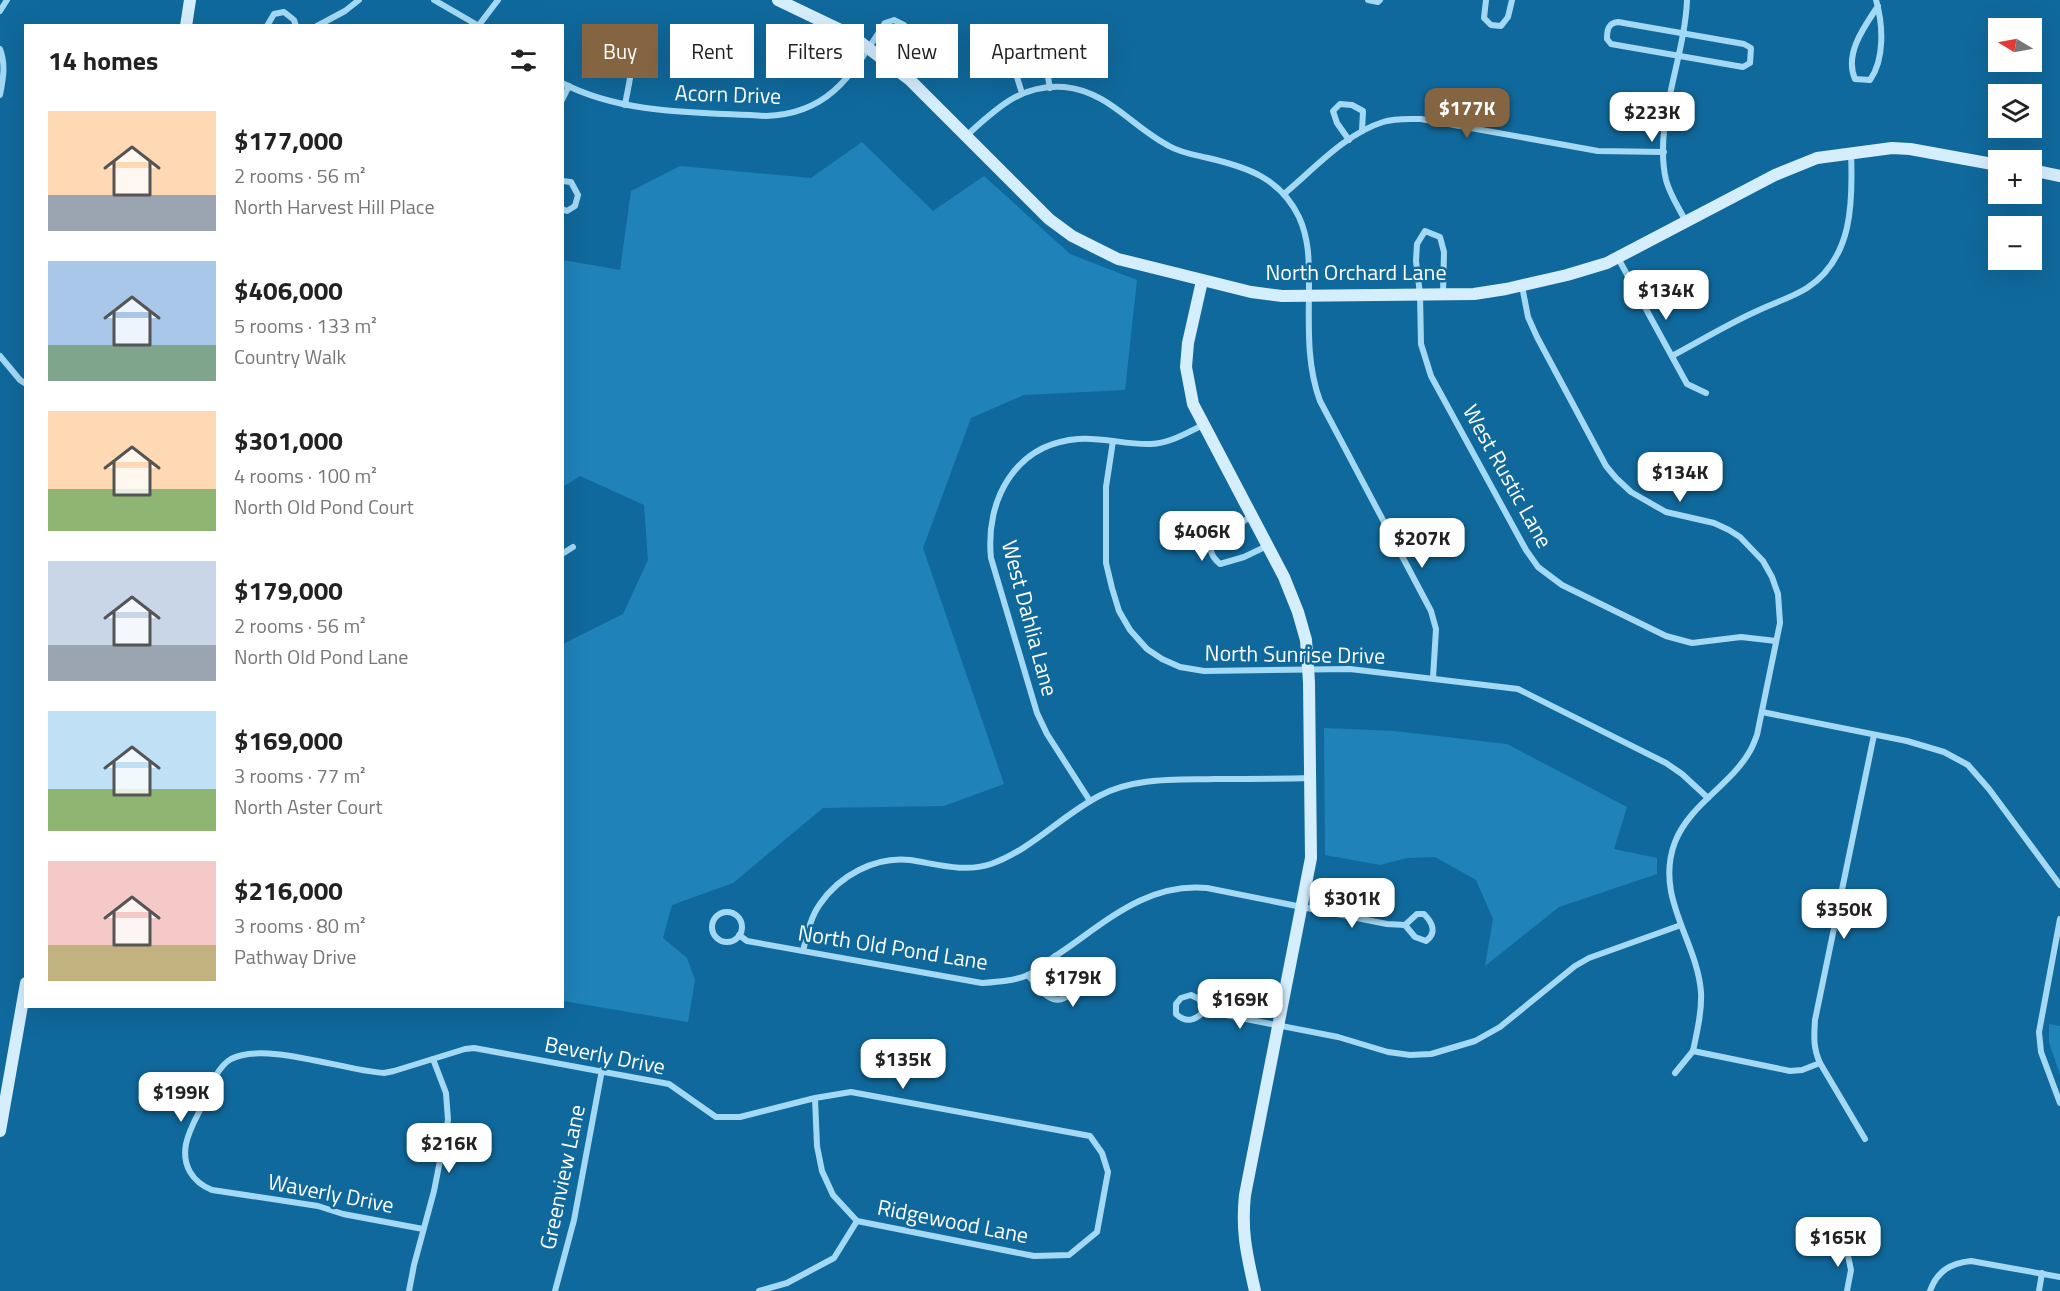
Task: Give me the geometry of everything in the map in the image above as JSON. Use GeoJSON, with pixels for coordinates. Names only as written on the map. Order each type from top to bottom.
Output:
{"type":"FeatureCollection","features":[{"type":"Feature","properties":{"kind":"street"},"geometry":{"type":"LineString","coordinates":[[0,11],[7,0]]}},
{"type":"Feature","properties":{"kind":"street"},"geometry":{"type":"LineString","coordinates":[[186,24],[190,0]]}},
{"type":"Feature","properties":{"kind":"street"},"geometry":{"type":"LineString","coordinates":[[321,24],[345,11],[359,0]]}},
{"type":"Feature","properties":{"kind":"street"},"geometry":{"type":"LineString","coordinates":[[434,0],[477,24]]}},
{"type":"Feature","properties":{"kind":"street"},"geometry":{"type":"LineString","coordinates":[[480,24],[498,0]]}},
{"type":"Feature","properties":{"kind":"street","name":"North Orchard Lane"},"geometry":{"type":"LineString","coordinates":[[778,0],[851,35],[876,53]]}},
{"type":"Feature","properties":{"kind":"street"},"geometry":{"type":"LineString","coordinates":[[1368,0],[1378,2],[1380,0]]}},
{"type":"Feature","properties":{"kind":"street"},"geometry":{"type":"LineString","coordinates":[[1486,3],[1484,18],[1491,25],[1501,27],[1508,17],[1512,0]]}},
{"type":"Feature","properties":{"kind":"street"},"geometry":{"type":"LineString","coordinates":[[1686,222],[1672,197],[1666,179],[1664,132],[1687,0]]}},
{"type":"Feature","properties":{"kind":"street"},"geometry":{"type":"LineString","coordinates":[[1877,3],[1881,39],[1877,71],[1870,80],[1855,79],[1851,69],[1854,52],[1877,3]]}},
{"type":"Feature","properties":{"kind":"street"},"geometry":{"type":"LineString","coordinates":[[268,24],[274,14],[284,12],[295,24]]}},
{"type":"Feature","properties":{"kind":"street","name":"Acorn Drive"},"geometry":{"type":"LineString","coordinates":[[884,24],[894,20],[902,24]]}},
{"type":"Feature","properties":{"kind":"street"},"geometry":{"type":"LineString","coordinates":[[1618,22],[1683,33],[1744,44],[1751,48],[1750,63],[1743,67],[1611,44],[1608,42],[1607,33],[1612,23],[1618,22]]}},
{"type":"Feature","properties":{"kind":"street","name":"Acorn Drive"},"geometry":{"type":"LineString","coordinates":[[564,84],[597,98],[625,105],[663,110],[766,116],[796,113],[818,103],[837,89],[876,36]]}},
{"type":"Feature","properties":{"kind":"street"},"geometry":{"type":"LineString","coordinates":[[619,40],[628,44],[632,52],[630,73],[608,64],[604,56],[609,43],[619,40]]}},
{"type":"Feature","properties":{"kind":"street"},"geometry":{"type":"LineString","coordinates":[[1022,93],[1014,65],[1016,51],[1021,45],[1034,46],[1043,55],[1050,88]]}},
{"type":"Feature","properties":{"kind":"street"},"geometry":{"type":"LineString","coordinates":[[0,49],[4,58],[4,73],[0,95]]}},
{"type":"Feature","properties":{"kind":"street"},"geometry":{"type":"LineString","coordinates":[[625,105],[629,78]]}},
{"type":"Feature","properties":{"kind":"street","name":"North Orchard Lane"},"geometry":{"type":"LineString","coordinates":[[908,78],[1049,219],[1072,236],[1118,259],[1202,281],[1282,296],[1474,294],[1577,272],[1618,258],[1794,166],[1817,158],[1892,148],[1910,149],[1988,163]]}},
{"type":"Feature","properties":{"kind":"street"},"geometry":{"type":"LineString","coordinates":[[564,96],[569,86]]}},
{"type":"Feature","properties":{"kind":"street"},"geometry":{"type":"LineString","coordinates":[[966,136],[999,106],[1022,93],[1063,87],[1086,91],[1104,99],[1153,137],[1171,147],[1256,172],[1284,194],[1305,232],[1309,254],[1313,384],[1431,611],[1436,637],[1433,678]]}},
{"type":"Feature","properties":{"kind":"street"},"geometry":{"type":"LineString","coordinates":[[1349,140],[1337,123],[1333,111],[1340,104],[1352,105],[1363,111],[1362,131]]}},
{"type":"Feature","properties":{"kind":"street"},"geometry":{"type":"LineString","coordinates":[[1284,194],[1362,131],[1382,122],[1398,119],[1420,119],[1598,151],[1664,152]]}},
{"type":"Feature","properties":{"kind":"street"},"geometry":{"type":"LineString","coordinates":[[1672,356],[1756,311],[1807,288],[1824,274],[1834,261],[1848,230],[1851,152]]}},
{"type":"Feature","properties":{"kind":"street"},"geometry":{"type":"LineString","coordinates":[[2042,172],[2060,176]]}},
{"type":"Feature","properties":{"kind":"street"},"geometry":{"type":"LineString","coordinates":[[564,181],[571,182],[578,195],[575,206],[564,209]]}},
{"type":"Feature","properties":{"kind":"street","name":"West Rustic Lane"},"geometry":{"type":"LineString","coordinates":[[1443,294],[1444,252],[1440,237],[1425,231],[1417,244],[1416,261],[1420,294],[1421,344],[1431,376],[1526,550],[1538,567],[1562,585],[1653,631],[1678,640],[1707,642],[1741,637],[1776,641]]}},
{"type":"Feature","properties":{"kind":"street"},"geometry":{"type":"LineString","coordinates":[[1618,258],[1687,384],[1706,393]]}},
{"type":"Feature","properties":{"kind":"street"},"geometry":{"type":"LineString","coordinates":[[1202,281],[1188,343],[1186,367],[1193,404],[1284,577],[1306,640],[1308,670],[1311,858],[1245,1195],[1244,1238],[1255,1291]]}},
{"type":"Feature","properties":{"kind":"street"},"geometry":{"type":"LineString","coordinates":[[1522,285],[1528,317],[1537,337],[1606,466],[1631,492],[1649,504],[1666,512],[1714,523],[1729,530],[1754,550],[1763,561],[1778,594],[1780,623],[1757,735],[1750,751],[1692,813],[1674,843],[1668,878],[1672,900],[1697,970],[1701,991],[1694,1051],[1675,1073]]}},
{"type":"Feature","properties":{"kind":"street"},"geometry":{"type":"LineString","coordinates":[[0,356],[24,383]]}},
{"type":"Feature","properties":{"kind":"street","name":"West Dahlia Lane"},"geometry":{"type":"LineString","coordinates":[[1090,801],[1047,734],[1037,713],[991,558],[989,539],[996,501],[1018,467],[1046,448],[1062,442],[1079,439],[1152,444],[1179,437],[1203,425]]}},
{"type":"Feature","properties":{"kind":"street","name":"North Sunrise Drive"},"geometry":{"type":"LineString","coordinates":[[1113,441],[1106,487],[1107,563],[1112,588],[1119,611],[1130,630],[1147,649],[1162,659],[1180,667],[1221,672],[1350,669],[1505,686],[1533,695],[1666,763],[1708,798]]}},
{"type":"Feature","properties":{"kind":"street"},"geometry":{"type":"LineString","coordinates":[[1251,516],[1212,541],[1210,549],[1214,559],[1220,564],[1231,562],[1267,546]]}},
{"type":"Feature","properties":{"kind":"street"},"geometry":{"type":"LineString","coordinates":[[564,553],[573,547]]}},
{"type":"Feature","properties":{"kind":"street"},"geometry":{"type":"LineString","coordinates":[[1762,712],[1906,741],[1944,752],[1968,765],[1989,789],[2060,885]]}},
{"type":"Feature","properties":{"kind":"street"},"geometry":{"type":"LineString","coordinates":[[1865,1139],[1815,1052],[1814,1036],[1815,1020],[1874,735]]}},
{"type":"Feature","properties":{"kind":"street"},"geometry":{"type":"LineString","coordinates":[[803,951],[810,923],[819,904],[834,888],[866,866],[895,860],[909,860],[955,868],[988,865],[1016,853],[1090,801],[1114,789],[1137,782],[1311,778]]}},
{"type":"Feature","properties":{"kind":"street","name":"North Old Pond Lane"},"geometry":{"type":"LineString","coordinates":[[740,935],[747,941],[982,982],[997,982],[1028,975],[1126,908],[1145,897],[1166,890],[1207,888],[1387,924],[1405,925]]}},
{"type":"Feature","properties":{"kind":"street"},"geometry":{"type":"LineString","coordinates":[[722,912],[733,913],[742,925],[740,935],[728,942],[718,940],[711,928],[714,919],[722,912]]}},
{"type":"Feature","properties":{"kind":"street"},"geometry":{"type":"LineString","coordinates":[[1417,914],[1424,914],[1431,921],[1433,928],[1430,938],[1426,941],[1420,940],[1405,925],[1417,914]]}},
{"type":"Feature","properties":{"kind":"street"},"geometry":{"type":"LineString","coordinates":[[2060,919],[2039,1032],[2041,1052],[2060,1103]]}},
{"type":"Feature","properties":{"kind":"street"},"geometry":{"type":"LineString","coordinates":[[1205,1011],[1338,1036],[1388,1052],[1410,1055],[1431,1054],[1475,1041],[1500,1028],[1575,966],[1589,958],[1681,925]]}},
{"type":"Feature","properties":{"kind":"street"},"geometry":{"type":"LineString","coordinates":[[1028,975],[1049,998],[1058,1001],[1065,999],[1070,994],[1071,981],[1065,968],[1055,956]]}},
{"type":"Feature","properties":{"kind":"street"},"geometry":{"type":"LineString","coordinates":[[0,1131],[24,994]]}},
{"type":"Feature","properties":{"kind":"street"},"geometry":{"type":"LineString","coordinates":[[1191,995],[1199,999],[1205,1011],[1190,1021],[1176,1014],[1176,1004],[1181,998],[1191,995]]}},
{"type":"Feature","properties":{"kind":"street","name":"Beverly Drive"},"geometry":{"type":"LineString","coordinates":[[254,1054],[318,1060],[384,1073],[474,1048],[669,1084],[716,1117],[740,1117],[815,1098],[851,1092],[1090,1136],[1102,1153],[1108,1172],[1097,1232]]}},
{"type":"Feature","properties":{"kind":"street"},"geometry":{"type":"LineString","coordinates":[[1694,1051],[1790,1071],[1802,1070],[1820,1062]]}},
{"type":"Feature","properties":{"kind":"street","name":"Waverly Drive"},"geometry":{"type":"LineString","coordinates":[[254,1054],[231,1059],[220,1070],[187,1139],[185,1160],[190,1173],[202,1186],[212,1190],[318,1206],[344,1214],[423,1229]]}},
{"type":"Feature","properties":{"kind":"street"},"geometry":{"type":"LineString","coordinates":[[409,1291],[434,1191],[448,1120],[446,1093],[433,1059]]}},
{"type":"Feature","properties":{"kind":"street","name":"Greenview Lane"},"geometry":{"type":"LineString","coordinates":[[555,1291],[574,1220],[602,1070]]}},
{"type":"Feature","properties":{"kind":"street","name":"Ridgewood Lane"},"geometry":{"type":"LineString","coordinates":[[815,1098],[817,1146],[822,1171],[833,1195],[856,1221],[1034,1256],[1069,1255],[1097,1232]]}},
{"type":"Feature","properties":{"kind":"street"},"geometry":{"type":"LineString","coordinates":[[759,1291],[787,1283],[834,1258],[856,1221]]}},
{"type":"Feature","properties":{"kind":"street"},"geometry":{"type":"LineString","coordinates":[[1846,1246],[1851,1270],[1847,1291]]}},
{"type":"Feature","properties":{"kind":"street"},"geometry":{"type":"LineString","coordinates":[[1930,1291],[1934,1279],[1944,1269],[1957,1263],[1971,1261],[2060,1277]]}},
{"type":"Feature","properties":{"kind":"street"},"geometry":{"type":"LineString","coordinates":[[2039,1291],[2042,1274]]}},
{"type":"Feature","properties":{"kind":"shaded area"},"geometry":{"type":"Polygon","coordinates":[[[862,142],[933,211],[984,176],[1070,254],[1137,280],[1125,390],[1024,395],[971,418],[923,548],[1004,784],[944,806],[823,808],[733,883],[672,905],[663,938],[687,958],[695,980],[688,1022],[564,1001],[564,644],[623,614],[648,560],[644,505],[580,476],[564,486],[564,260],[620,270],[631,191],[680,166],[811,178],[862,142]]]}},
{"type":"Feature","properties":{"kind":"shaded area"},"geometry":{"type":"Polygon","coordinates":[[[1324,728],[1394,731],[1507,744],[1627,807],[1614,849],[1657,858],[1657,874],[1559,907],[1485,966],[1493,919],[1476,880],[1435,857],[1407,858],[1380,865],[1325,855],[1324,728]]]}},
{"type":"Feature","properties":{"kind":"shaded area"},"geometry":{"type":"Polygon","coordinates":[[[2049,1024],[2060,1026],[2060,1075],[2049,1042],[2049,1024]]]}}]}
